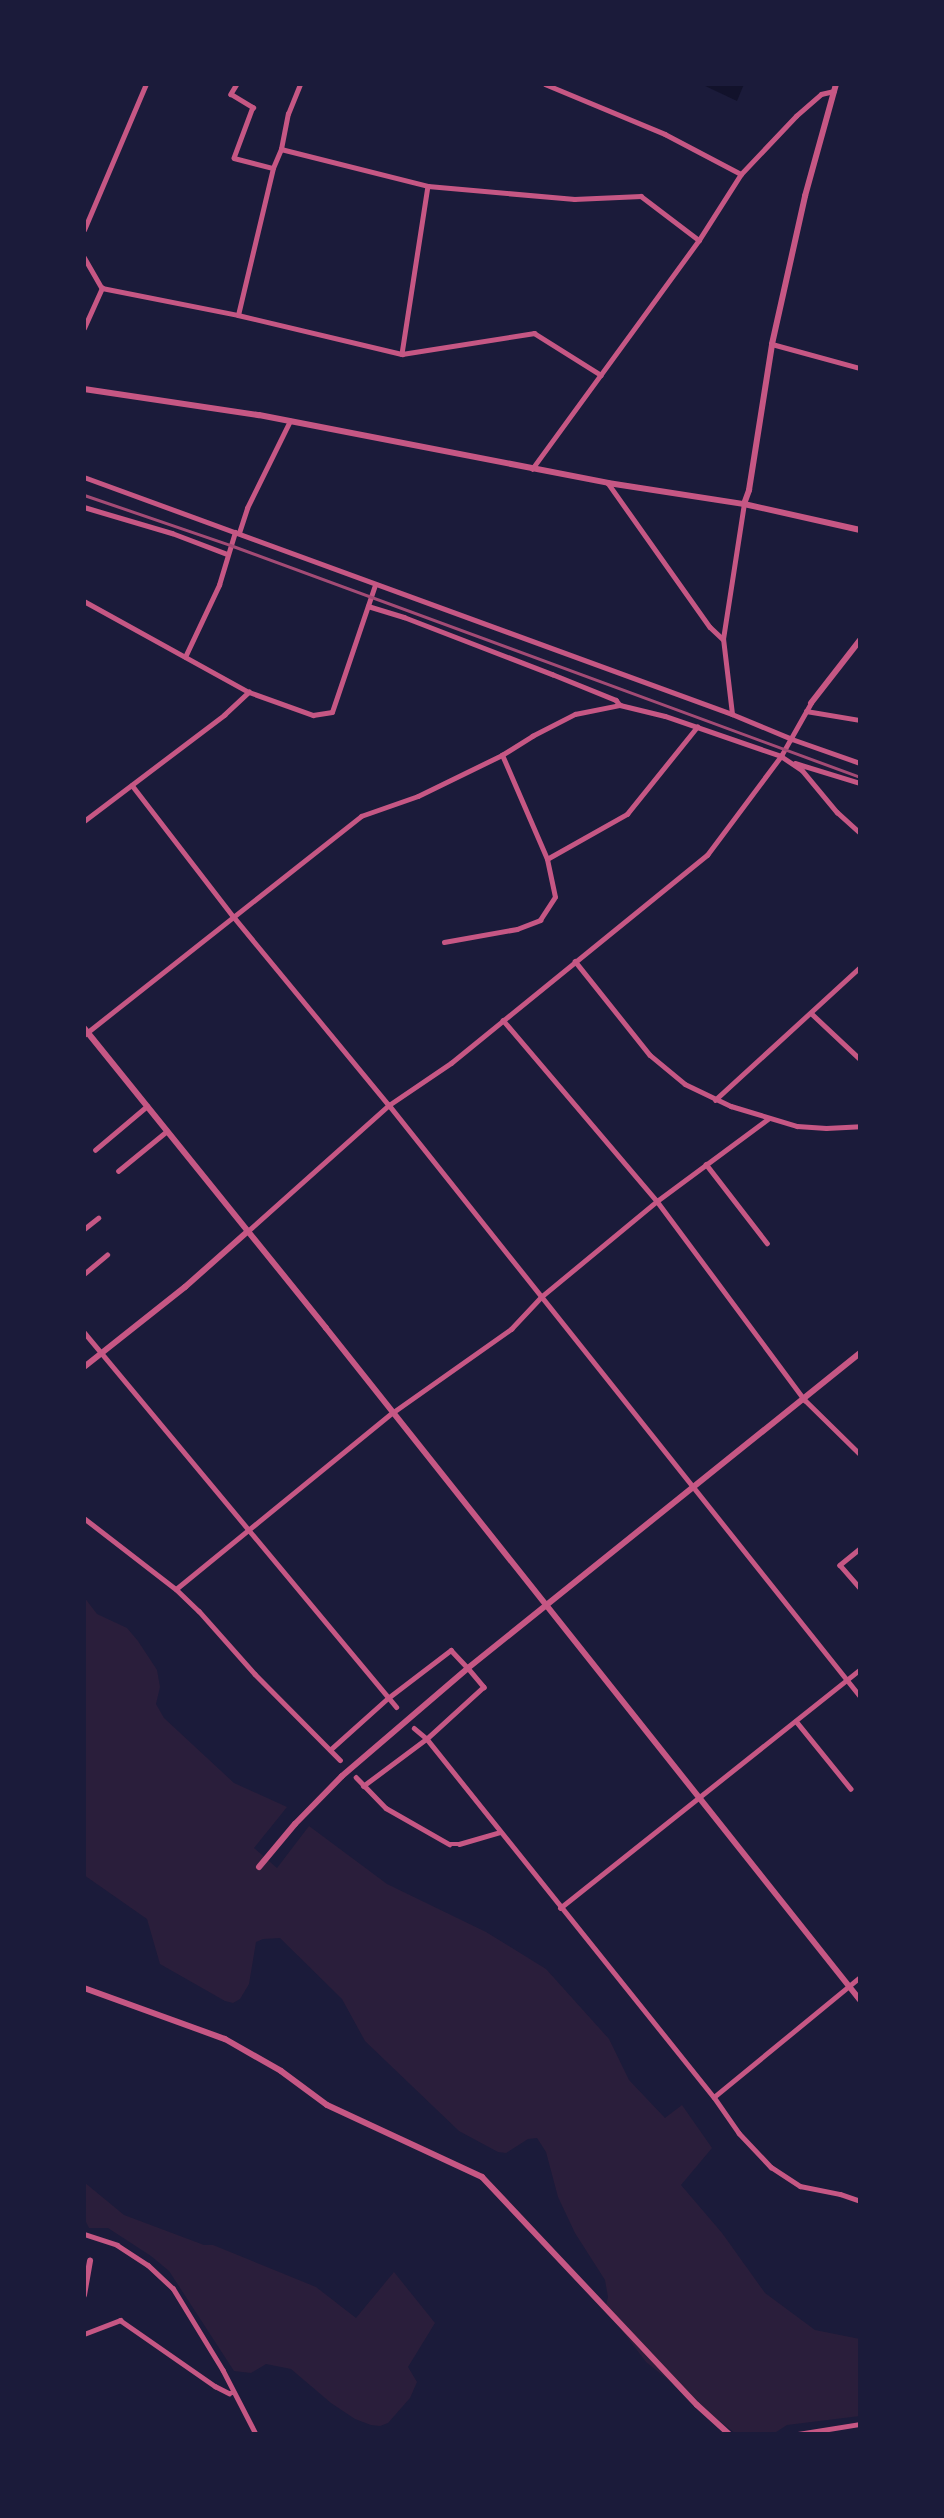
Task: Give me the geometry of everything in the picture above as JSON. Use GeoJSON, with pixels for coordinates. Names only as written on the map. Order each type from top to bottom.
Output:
{"type":"FeatureCollection","features":[{"type":"Feature","properties":{"kind":"street"},"geometry":{"type":"LineString","coordinates":[[84,230],[146,84]]}},
{"type":"Feature","properties":{"kind":"street"},"geometry":{"type":"LineString","coordinates":[[237,84],[231,94],[253,107],[234,158],[273,168]]}},
{"type":"Feature","properties":{"kind":"street"},"geometry":{"type":"LineString","coordinates":[[238,315],[273,168],[288,114],[300,84]]}},
{"type":"Feature","properties":{"kind":"street"},"geometry":{"type":"LineString","coordinates":[[545,84],[665,134],[741,174]]}},
{"type":"Feature","properties":{"kind":"street"},"geometry":{"type":"LineString","coordinates":[[532,469],[699,240],[741,174],[796,116],[821,94],[835,87]]}},
{"type":"Feature","properties":{"kind":"street"},"geometry":{"type":"LineString","coordinates":[[732,714],[723,639],[744,504],[749,490],[772,344],[805,196],[835,87]]}},
{"type":"Feature","properties":{"kind":"street"},"geometry":{"type":"LineString","coordinates":[[280,149],[428,186],[574,199],[641,196],[699,240]]}},
{"type":"Feature","properties":{"kind":"street"},"geometry":{"type":"LineString","coordinates":[[402,354],[428,186]]}},
{"type":"Feature","properties":{"kind":"street"},"geometry":{"type":"LineString","coordinates":[[84,257],[102,288],[238,315],[402,354],[534,333],[601,375]]}},
{"type":"Feature","properties":{"kind":"street"},"geometry":{"type":"LineString","coordinates":[[84,328],[102,288]]}},
{"type":"Feature","properties":{"kind":"street"},"geometry":{"type":"LineString","coordinates":[[772,344],[860,368]]}},
{"type":"Feature","properties":{"kind":"street"},"geometry":{"type":"LineString","coordinates":[[84,388],[290,421],[608,483],[744,504],[860,530]]}},
{"type":"Feature","properties":{"kind":"street"},"geometry":{"type":"LineString","coordinates":[[185,657],[219,585],[227,554],[247,508],[290,421]]}},
{"type":"Feature","properties":{"kind":"street"},"geometry":{"type":"LineString","coordinates":[[84,477],[860,763]]}},
{"type":"Feature","properties":{"kind":"street"},"geometry":{"type":"LineString","coordinates":[[608,483],[710,627],[723,639]]}},
{"type":"Feature","properties":{"kind":"street"},"geometry":{"type":"LineString","coordinates":[[84,507],[172,533],[227,554]]}},
{"type":"Feature","properties":{"kind":"street"},"geometry":{"type":"LineString","coordinates":[[84,601],[249,692],[313,715],[332,712],[375,585]]}},
{"type":"Feature","properties":{"kind":"street"},"geometry":{"type":"LineString","coordinates":[[368,606],[404,617],[552,674],[616,700],[621,705]]}},
{"type":"Feature","properties":{"kind":"street"},"geometry":{"type":"LineString","coordinates":[[84,1367],[185,1287],[389,1105],[452,1063],[707,855],[782,756],[811,703],[860,640]]}},
{"type":"Feature","properties":{"kind":"street"},"geometry":{"type":"LineString","coordinates":[[84,821],[249,692]]}},
{"type":"Feature","properties":{"kind":"street"},"geometry":{"type":"LineString","coordinates":[[860,833],[837,812],[802,770],[782,756],[621,705],[575,714],[532,736],[502,755],[418,796],[361,816],[85,1032],[248,1231],[860,2000]]}},
{"type":"Feature","properties":{"kind":"street"},"geometry":{"type":"LineString","coordinates":[[806,711],[860,720]]}},
{"type":"Feature","properties":{"kind":"street"},"geometry":{"type":"LineString","coordinates":[[547,859],[627,814],[696,727]]}},
{"type":"Feature","properties":{"kind":"street"},"geometry":{"type":"LineString","coordinates":[[444,942],[518,929],[540,920],[555,897],[547,859],[502,755]]}},
{"type":"Feature","properties":{"kind":"street"},"geometry":{"type":"LineString","coordinates":[[789,761],[860,783]]}},
{"type":"Feature","properties":{"kind":"street"},"geometry":{"type":"LineString","coordinates":[[132,785],[233,916],[389,1105],[693,1490],[860,1696]]}},
{"type":"Feature","properties":{"kind":"street"},"geometry":{"type":"LineString","coordinates":[[574,962],[650,1055],[685,1084],[715,1100],[769,1118],[807,1127],[860,1126]]}},
{"type":"Feature","properties":{"kind":"street"},"geometry":{"type":"LineString","coordinates":[[715,1100],[860,967]]}},
{"type":"Feature","properties":{"kind":"street"},"geometry":{"type":"LineString","coordinates":[[811,1013],[860,1059]]}},
{"type":"Feature","properties":{"kind":"street"},"geometry":{"type":"LineString","coordinates":[[503,1020],[657,1201],[805,1400],[860,1454]]}},
{"type":"Feature","properties":{"kind":"street"},"geometry":{"type":"LineString","coordinates":[[95,1150],[147,1106]]}},
{"type":"Feature","properties":{"kind":"street"},"geometry":{"type":"LineString","coordinates":[[176,1589],[392,1413],[511,1329],[542,1297],[657,1201],[769,1118]]}},
{"type":"Feature","properties":{"kind":"street"},"geometry":{"type":"LineString","coordinates":[[118,1171],[167,1131]]}},
{"type":"Feature","properties":{"kind":"street"},"geometry":{"type":"LineString","coordinates":[[706,1164],[767,1243]]}},
{"type":"Feature","properties":{"kind":"street"},"geometry":{"type":"LineString","coordinates":[[84,1229],[98,1218]]}},
{"type":"Feature","properties":{"kind":"street"},"geometry":{"type":"LineString","coordinates":[[84,1274],[107,1255]]}},
{"type":"Feature","properties":{"kind":"street"},"geometry":{"type":"LineString","coordinates":[[84,1332],[396,1707]]}},
{"type":"Feature","properties":{"kind":"street"},"geometry":{"type":"LineString","coordinates":[[259,1867],[295,1824],[342,1776],[468,1668],[805,1400],[860,1353]]}},
{"type":"Feature","properties":{"kind":"street"},"geometry":{"type":"LineString","coordinates":[[84,1518],[176,1589],[340,1760]]}},
{"type":"Feature","properties":{"kind":"street"},"geometry":{"type":"LineString","coordinates":[[860,1549],[840,1565],[860,1588]]}},
{"type":"Feature","properties":{"kind":"street"},"geometry":{"type":"LineString","coordinates":[[330,1750],[388,1698],[451,1650],[484,1687],[427,1739],[364,1786]]}},
{"type":"Feature","properties":{"kind":"street"},"geometry":{"type":"LineString","coordinates":[[560,1908],[860,1669]]}},
{"type":"Feature","properties":{"kind":"street"},"geometry":{"type":"LineString","coordinates":[[796,1721],[851,1790]]}},
{"type":"Feature","properties":{"kind":"street"},"geometry":{"type":"LineString","coordinates":[[414,1728],[427,1739],[560,1908],[714,2097],[739,2133],[771,2167],[792,2183],[860,2201]]}},
{"type":"Feature","properties":{"kind":"street"},"geometry":{"type":"LineString","coordinates":[[356,1777],[386,1808],[449,1844],[459,1844],[500,1832]]}},
{"type":"Feature","properties":{"kind":"street"},"geometry":{"type":"LineString","coordinates":[[714,2097],[860,1977]]}},
{"type":"Feature","properties":{"kind":"street"},"geometry":{"type":"LineString","coordinates":[[84,1988],[225,2039],[280,2072],[327,2105],[483,2177],[697,2405],[729,2434]]}},
{"type":"Feature","properties":{"kind":"street"},"geometry":{"type":"LineString","coordinates":[[84,2234],[117,2245],[148,2265],[172,2288],[223,2370],[256,2434]]}},
{"type":"Feature","properties":{"kind":"street"},"geometry":{"type":"LineString","coordinates":[[84,2295],[90,2261]]}},
{"type":"Feature","properties":{"kind":"street"},"geometry":{"type":"LineString","coordinates":[[84,2334],[120,2320],[215,2386],[233,2393]]}},
{"type":"Feature","properties":{"kind":"street"},"geometry":{"type":"LineString","coordinates":[[798,2434],[860,2424]]}},
{"type":"Feature","properties":{"kind":"shaded area"},"geometry":{"type":"Polygon","coordinates":[[[701,84],[744,84],[737,101],[701,84]]]}},
{"type":"Feature","properties":{"kind":"shaded area"},"geometry":{"type":"Polygon","coordinates":[[[84,1597],[97,1614],[127,1628],[138,1641],[157,1670],[160,1687],[156,1704],[164,1718],[234,1783],[287,1807],[254,1848],[277,1868],[309,1826],[387,1884],[486,1932],[546,1969],[609,2039],[629,2080],[665,2118],[682,2105],[712,2148],[681,2185],[722,2233],[765,2293],[815,2330],[860,2339],[860,2416],[787,2425],[773,2434],[736,2434],[646,2362],[614,2320],[606,2305],[608,2297],[605,2280],[575,2233],[558,2197],[546,2152],[537,2138],[528,2139],[506,2153],[498,2152],[459,2131],[365,2041],[342,1999],[280,1938],[263,1939],[256,1942],[249,1984],[240,1999],[233,2003],[225,2001],[160,1964],[147,1919],[84,1875],[84,1597]]]}},
{"type":"Feature","properties":{"kind":"shaded area"},"geometry":{"type":"Polygon","coordinates":[[[84,2182],[124,2215],[204,2245],[213,2245],[316,2287],[356,2318],[394,2272],[435,2323],[408,2367],[417,2382],[410,2398],[388,2423],[380,2426],[371,2425],[355,2419],[331,2403],[291,2369],[266,2364],[251,2373],[234,2371],[169,2271],[151,2256],[108,2228],[89,2228],[84,2218],[84,2182]]]}},
{"type":"Feature","properties":{"kind":"railway"},"geometry":{"type":"LineString","coordinates":[[84,495],[230,545],[860,777]]}}]}
